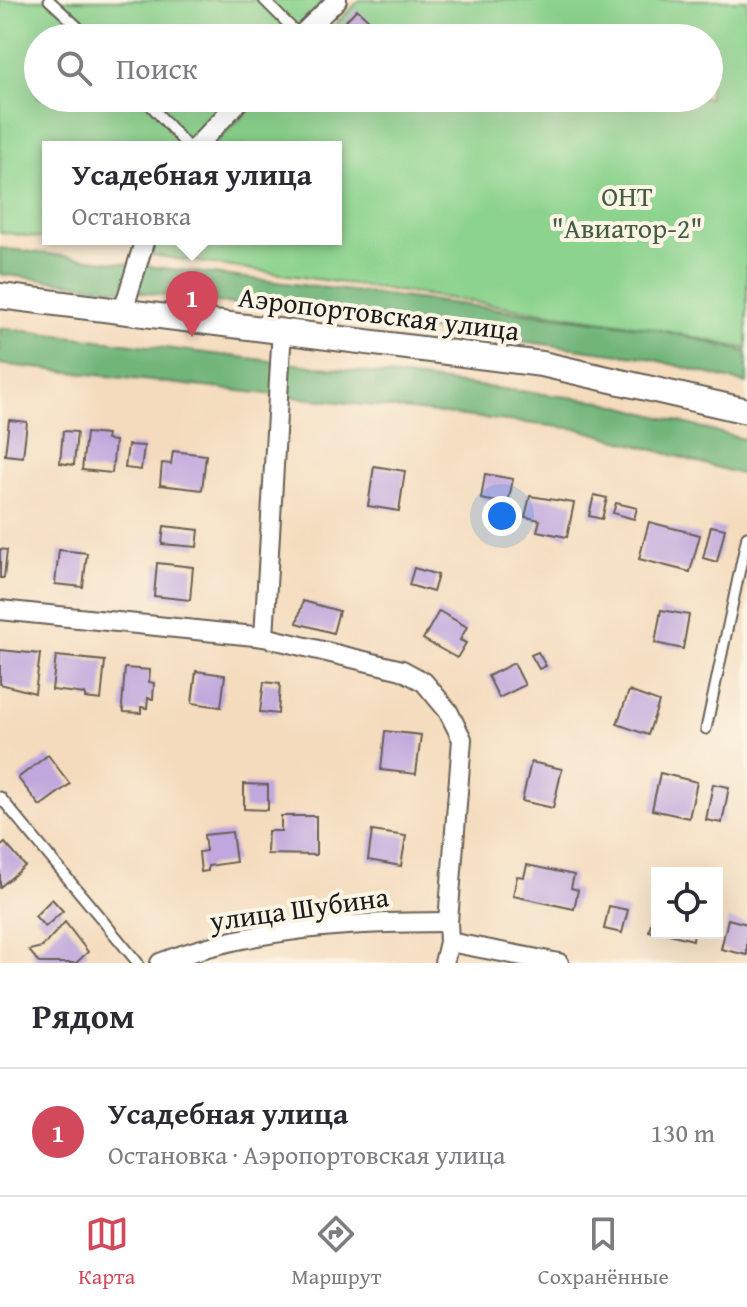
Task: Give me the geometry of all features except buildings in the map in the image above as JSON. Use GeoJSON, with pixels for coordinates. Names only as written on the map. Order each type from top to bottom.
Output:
{"type":"FeatureCollection","features":[{"type":"Feature","properties":{"kind":"street"},"geometry":{"type":"LineString","coordinates":[[312,24],[337,0]]}},
{"type":"Feature","properties":{"kind":"street"},"geometry":{"type":"LineString","coordinates":[[202,141],[229,112]]}},
{"type":"Feature","properties":{"kind":"street"},"geometry":{"type":"LineString","coordinates":[[123,311],[143,245]]}},
{"type":"Feature","properties":{"kind":"street","name":"Аэропортовская улица"},"geometry":{"type":"LineString","coordinates":[[0,296],[542,364],[747,411]]}},
{"type":"Feature","properties":{"kind":"street"},"geometry":{"type":"LineString","coordinates":[[264,637],[282,329]]}},
{"type":"Feature","properties":{"kind":"street"},"geometry":{"type":"LineString","coordinates":[[0,610],[264,637],[402,670],[424,682],[448,711],[462,739],[449,942],[444,963]]}},
{"type":"Feature","properties":{"kind":"street","name":"улица Шубина"},"geometry":{"type":"LineString","coordinates":[[160,963],[277,933],[359,924],[448,922]]}},
{"type":"Feature","properties":{"kind":"street"},"geometry":{"type":"LineString","coordinates":[[449,942],[559,963]]}},
{"type":"Feature","properties":{"kind":"lane"},"geometry":{"type":"LineString","coordinates":[[49,0],[75,24]]}},
{"type":"Feature","properties":{"kind":"lane"},"geometry":{"type":"LineString","coordinates":[[264,0],[287,24]]}},
{"type":"Feature","properties":{"kind":"lane"},"geometry":{"type":"LineString","coordinates":[[157,112],[183,141]]}},
{"type":"Feature","properties":{"kind":"lane"},"geometry":{"type":"LineString","coordinates":[[706,729],[747,536]]}},
{"type":"Feature","properties":{"kind":"lane"},"geometry":{"type":"LineString","coordinates":[[0,797],[138,963]]}},
{"type":"Feature","properties":{"kind":"green space"},"geometry":{"type":"Polygon","coordinates":[[[0,0],[330,0],[306,24],[24,24],[24,112],[217,112],[188,141],[42,141],[42,238],[0,232],[0,0]]]}},
{"type":"Feature","properties":{"kind":"green space","name":"ОНТ \"Авиатор-2\""},"geometry":{"type":"Polygon","coordinates":[[[360,0],[747,0],[747,349],[652,328],[151,255],[155,245],[342,245],[342,141],[217,141],[247,112],[723,112],[723,24],[336,24],[360,0]]]}},
{"type":"Feature","properties":{"kind":"green space"},"geometry":{"type":"Polygon","coordinates":[[[0,248],[652,328],[747,352],[747,384],[644,357],[0,274],[0,248]]]}},
{"type":"Feature","properties":{"kind":"green space"},"geometry":{"type":"Polygon","coordinates":[[[0,328],[601,401],[747,440],[747,476],[579,429],[0,364],[0,328]]]}},
{"type":"Feature","properties":{"kind":"place","name":"Усадебная улица"},"geometry":{"type":"Point","coordinates":[192,337]}}]}
